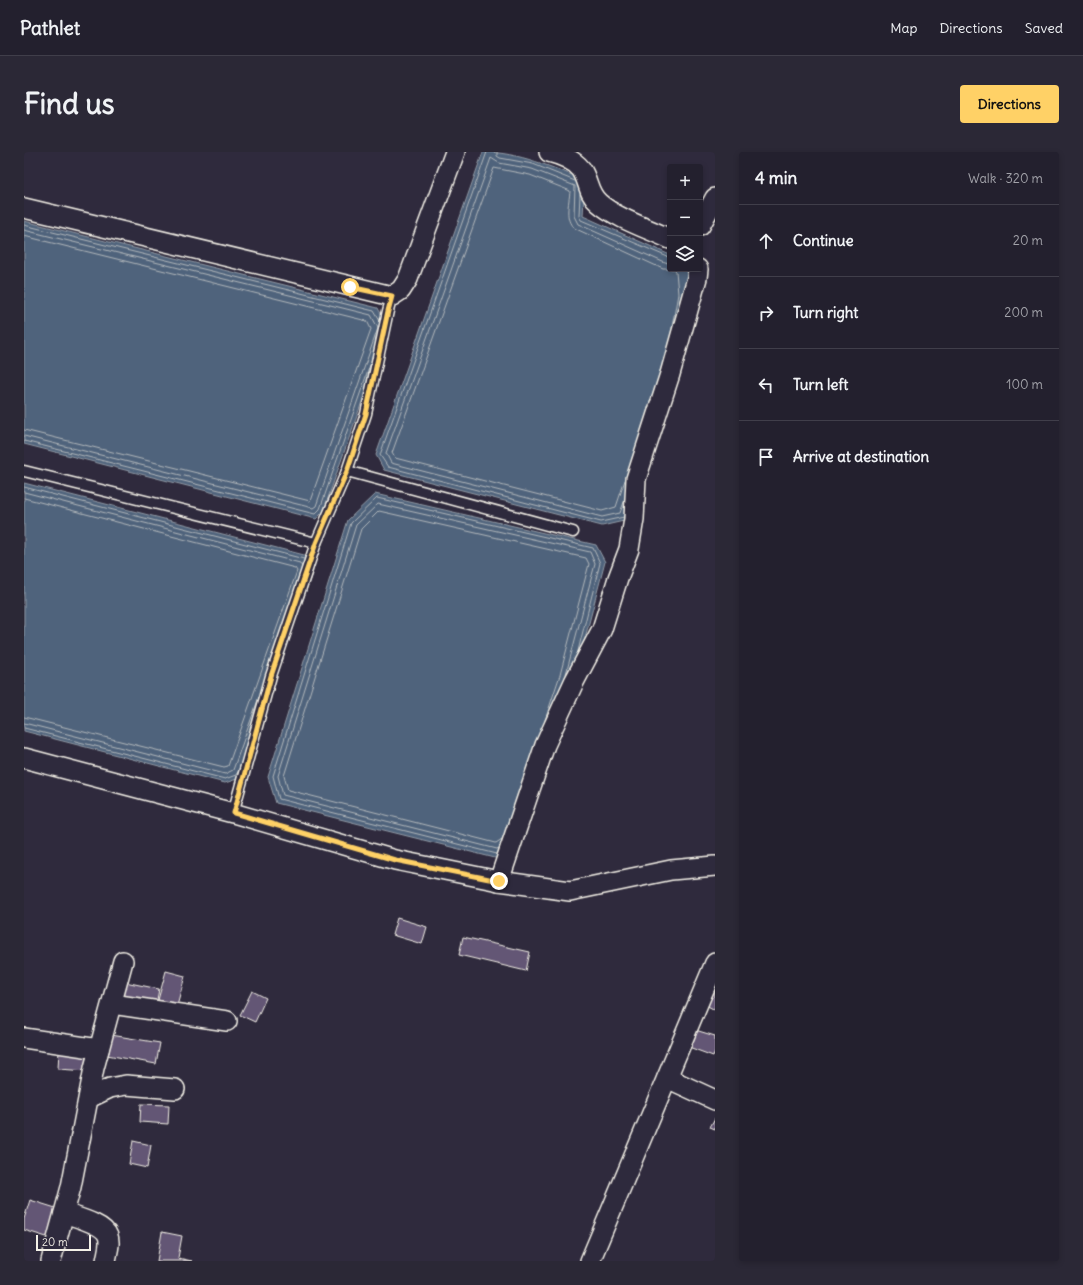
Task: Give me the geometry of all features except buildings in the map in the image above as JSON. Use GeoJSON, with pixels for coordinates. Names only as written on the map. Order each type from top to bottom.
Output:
{"type":"FeatureCollection","features":[{"type":"Feature","properties":{"kind":"street"},"geometry":{"type":"LineString","coordinates":[[24,208],[172,242],[392,296],[401,290],[408,279],[455,152]]}},
{"type":"Feature","properties":{"kind":"street"},"geometry":{"type":"LineString","coordinates":[[549,152],[562,155],[574,162],[581,170],[590,193],[598,203],[610,211],[667,238]]}},
{"type":"Feature","properties":{"kind":"street"},"geometry":{"type":"LineString","coordinates":[[703,221],[715,200]]}},
{"type":"Feature","properties":{"kind":"street"},"geometry":{"type":"LineString","coordinates":[[499,881],[544,745],[574,682],[602,629],[629,549],[634,519],[636,479],[670,374],[698,272]]}},
{"type":"Feature","properties":{"kind":"street"},"geometry":{"type":"LineString","coordinates":[[24,758],[234,813],[395,860],[499,881],[570,891],[671,870],[715,866]]}},
{"type":"Feature","properties":{"kind":"street"},"geometry":{"type":"LineString","coordinates":[[50,1261],[71,1187],[99,1049],[123,962]]}},
{"type":"Feature","properties":{"kind":"street"},"geometry":{"type":"LineString","coordinates":[[590,1261],[715,963]]}},
{"type":"Feature","properties":{"kind":"street"},"geometry":{"type":"LineString","coordinates":[[112,1004],[227,1021]]}},
{"type":"Feature","properties":{"kind":"street"},"geometry":{"type":"LineString","coordinates":[[24,1038],[99,1049]]}},
{"type":"Feature","properties":{"kind":"street"},"geometry":{"type":"LineString","coordinates":[[667,1078],[715,1100]]}},
{"type":"Feature","properties":{"kind":"street"},"geometry":{"type":"LineString","coordinates":[[89,1098],[110,1088],[126,1086],[175,1089]]}},
{"type":"Feature","properties":{"kind":"street"},"geometry":{"type":"LineString","coordinates":[[64,1213],[90,1222],[105,1231],[108,1236],[109,1244],[106,1261]]}},
{"type":"Feature","properties":{"kind":"lane"},"geometry":{"type":"LineString","coordinates":[[234,813],[271,676],[316,543],[347,471],[366,414],[392,296]]}},
{"type":"Feature","properties":{"kind":"lane"},"geometry":{"type":"LineString","coordinates":[[24,471],[316,543]]}},
{"type":"Feature","properties":{"kind":"lane"},"geometry":{"type":"LineString","coordinates":[[347,471],[572,532]]}},
{"type":"Feature","properties":{"kind":"water"},"geometry":{"type":"Polygon","coordinates":[[[483,152],[523,158],[585,180],[583,216],[667,254],[667,272],[690,272],[628,520],[602,526],[384,470],[376,455],[483,152]]]}},
{"type":"Feature","properties":{"kind":"water"},"geometry":{"type":"Polygon","coordinates":[[[24,221],[378,308],[388,328],[323,512],[316,519],[24,444],[24,221]]]}},
{"type":"Feature","properties":{"kind":"water"},"geometry":{"type":"Polygon","coordinates":[[[24,483],[308,556],[313,571],[240,778],[225,783],[24,731],[24,483]]]}},
{"type":"Feature","properties":{"kind":"water"},"geometry":{"type":"Polygon","coordinates":[[[375,494],[596,545],[605,562],[574,680],[499,859],[276,803],[268,777],[348,520],[375,494]]]}},
{"type":"Feature","properties":{"kind":"route"},"geometry":{"type":"LineString","coordinates":[[350,287],[392,296],[373,386],[366,414],[347,471],[316,543],[271,676],[234,813],[395,860],[499,881]]}}]}
